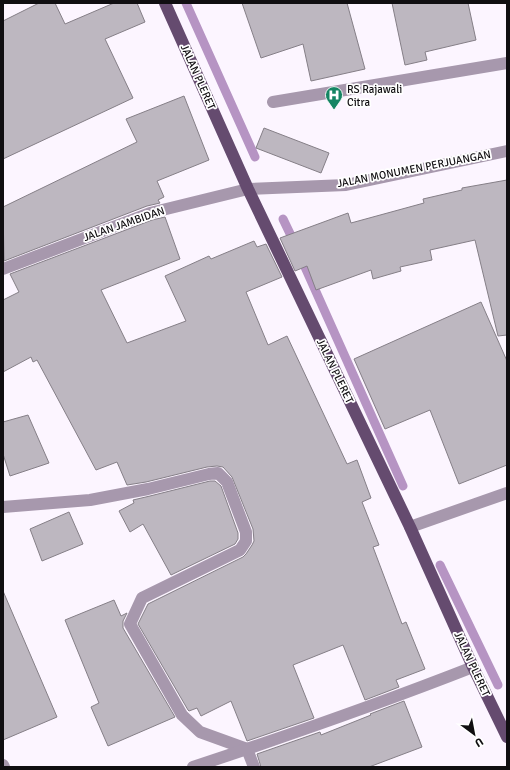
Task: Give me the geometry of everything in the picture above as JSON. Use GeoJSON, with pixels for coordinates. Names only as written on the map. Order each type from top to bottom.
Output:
{"type":"FeatureCollection","features":[{"type":"Feature","properties":{"kind":"main road","name":"JALAN PLERET"},"geometry":{"type":"LineString","coordinates":[[165,3],[248,189],[410,527],[473,666],[504,722],[507,737]]}},
{"type":"Feature","properties":{"kind":"street"},"geometry":{"type":"LineString","coordinates":[[273,102],[507,63]]}},
{"type":"Feature","properties":{"kind":"street","name":"JALAN MONUMEN PERJUANGAN"},"geometry":{"type":"LineString","coordinates":[[248,189],[346,185],[507,151]]}},
{"type":"Feature","properties":{"kind":"street","name":"JALAN JAMBIDAN"},"geometry":{"type":"LineString","coordinates":[[3,267],[150,213],[248,189]]}},
{"type":"Feature","properties":{"kind":"street"},"geometry":{"type":"LineString","coordinates":[[3,507],[90,500],[148,489],[209,474],[218,474],[227,482],[246,532],[246,541],[240,550],[142,598],[130,624],[182,715],[200,732],[247,749],[254,767]]}},
{"type":"Feature","properties":{"kind":"street"},"geometry":{"type":"LineString","coordinates":[[410,527],[507,493]]}},
{"type":"Feature","properties":{"kind":"street"},"geometry":{"type":"LineString","coordinates":[[193,767],[358,711],[473,666]]}},
{"type":"Feature","properties":{"kind":"building"},"geometry":{"type":"Polygon","coordinates":[[[39,3],[55,3],[65,24],[114,3],[137,3],[145,22],[105,39],[133,98],[3,159],[3,21],[39,3]]]}},
{"type":"Feature","properties":{"kind":"building"},"geometry":{"type":"Polygon","coordinates":[[[242,3],[347,3],[365,69],[311,81],[303,44],[261,58],[242,3]]]}},
{"type":"Feature","properties":{"kind":"building"},"geometry":{"type":"Polygon","coordinates":[[[392,3],[468,3],[476,40],[425,52],[427,60],[405,65],[392,3]]]}},
{"type":"Feature","properties":{"kind":"building"},"geometry":{"type":"Polygon","coordinates":[[[184,96],[209,160],[157,181],[164,197],[158,200],[160,203],[147,206],[4,261],[3,207],[137,142],[126,119],[184,96]]]}},
{"type":"Feature","properties":{"kind":"building"},"geometry":{"type":"Polygon","coordinates":[[[264,128],[329,153],[321,173],[256,148],[264,128]]]}},
{"type":"Feature","properties":{"kind":"building"},"geometry":{"type":"Polygon","coordinates":[[[507,180],[507,335],[498,336],[475,240],[430,250],[432,260],[400,267],[401,271],[373,279],[371,270],[316,290],[307,266],[295,271],[280,238],[348,213],[351,223],[424,203],[423,199],[462,190],[462,188],[507,180]]]}},
{"type":"Feature","properties":{"kind":"building"},"geometry":{"type":"Polygon","coordinates":[[[165,217],[180,259],[101,290],[127,343],[186,321],[165,276],[209,256],[211,259],[254,241],[257,247],[266,244],[282,277],[246,292],[268,345],[287,336],[347,464],[357,460],[371,498],[362,502],[379,545],[373,547],[402,624],[406,622],[425,669],[396,680],[399,687],[365,700],[343,645],[293,665],[314,718],[247,741],[231,701],[201,716],[197,708],[188,710],[138,624],[148,604],[243,557],[252,545],[254,541],[253,529],[232,477],[223,467],[217,466],[127,485],[117,462],[96,470],[37,360],[33,362],[31,357],[3,372],[3,300],[19,292],[10,274],[152,220],[165,217]]]}},
{"type":"Feature","properties":{"kind":"building"},"geometry":{"type":"Polygon","coordinates":[[[481,302],[507,361],[507,465],[459,484],[430,410],[385,429],[354,359],[481,302]]]}},
{"type":"Feature","properties":{"kind":"building"},"geometry":{"type":"Polygon","coordinates":[[[28,415],[49,463],[10,476],[3,454],[3,422],[28,415]]]}},
{"type":"Feature","properties":{"kind":"building"},"geometry":{"type":"Polygon","coordinates":[[[215,481],[221,486],[238,533],[238,539],[235,544],[171,575],[143,524],[130,532],[119,511],[134,503],[133,500],[215,481]]]}},
{"type":"Feature","properties":{"kind":"building"},"geometry":{"type":"Polygon","coordinates":[[[69,512],[83,544],[42,561],[30,529],[69,512]]]}},
{"type":"Feature","properties":{"kind":"building"},"geometry":{"type":"Polygon","coordinates":[[[3,591],[57,717],[3,740],[3,591]]]}},
{"type":"Feature","properties":{"kind":"building"},"geometry":{"type":"Polygon","coordinates":[[[114,600],[121,616],[127,613],[123,621],[123,628],[175,717],[108,746],[91,707],[99,703],[65,620],[114,600]]]}},
{"type":"Feature","properties":{"kind":"building"},"geometry":{"type":"Polygon","coordinates":[[[404,701],[422,747],[369,767],[261,767],[257,754],[320,732],[321,735],[404,701]]]}},
{"type":"Feature","properties":{"kind":"waterway"},"geometry":{"type":"LineString","coordinates":[[186,3],[255,157]]}},
{"type":"Feature","properties":{"kind":"waterway"},"geometry":{"type":"LineString","coordinates":[[283,219],[295,244]]}},
{"type":"Feature","properties":{"kind":"waterway"},"geometry":{"type":"LineString","coordinates":[[300,256],[403,486]]}},
{"type":"Feature","properties":{"kind":"waterway"},"geometry":{"type":"LineString","coordinates":[[440,565],[498,685]]}},
{"type":"Feature","properties":{"kind":"place","name":"RS Rajawali Citra"},"geometry":{"type":"Point","coordinates":[334,110]}}]}
